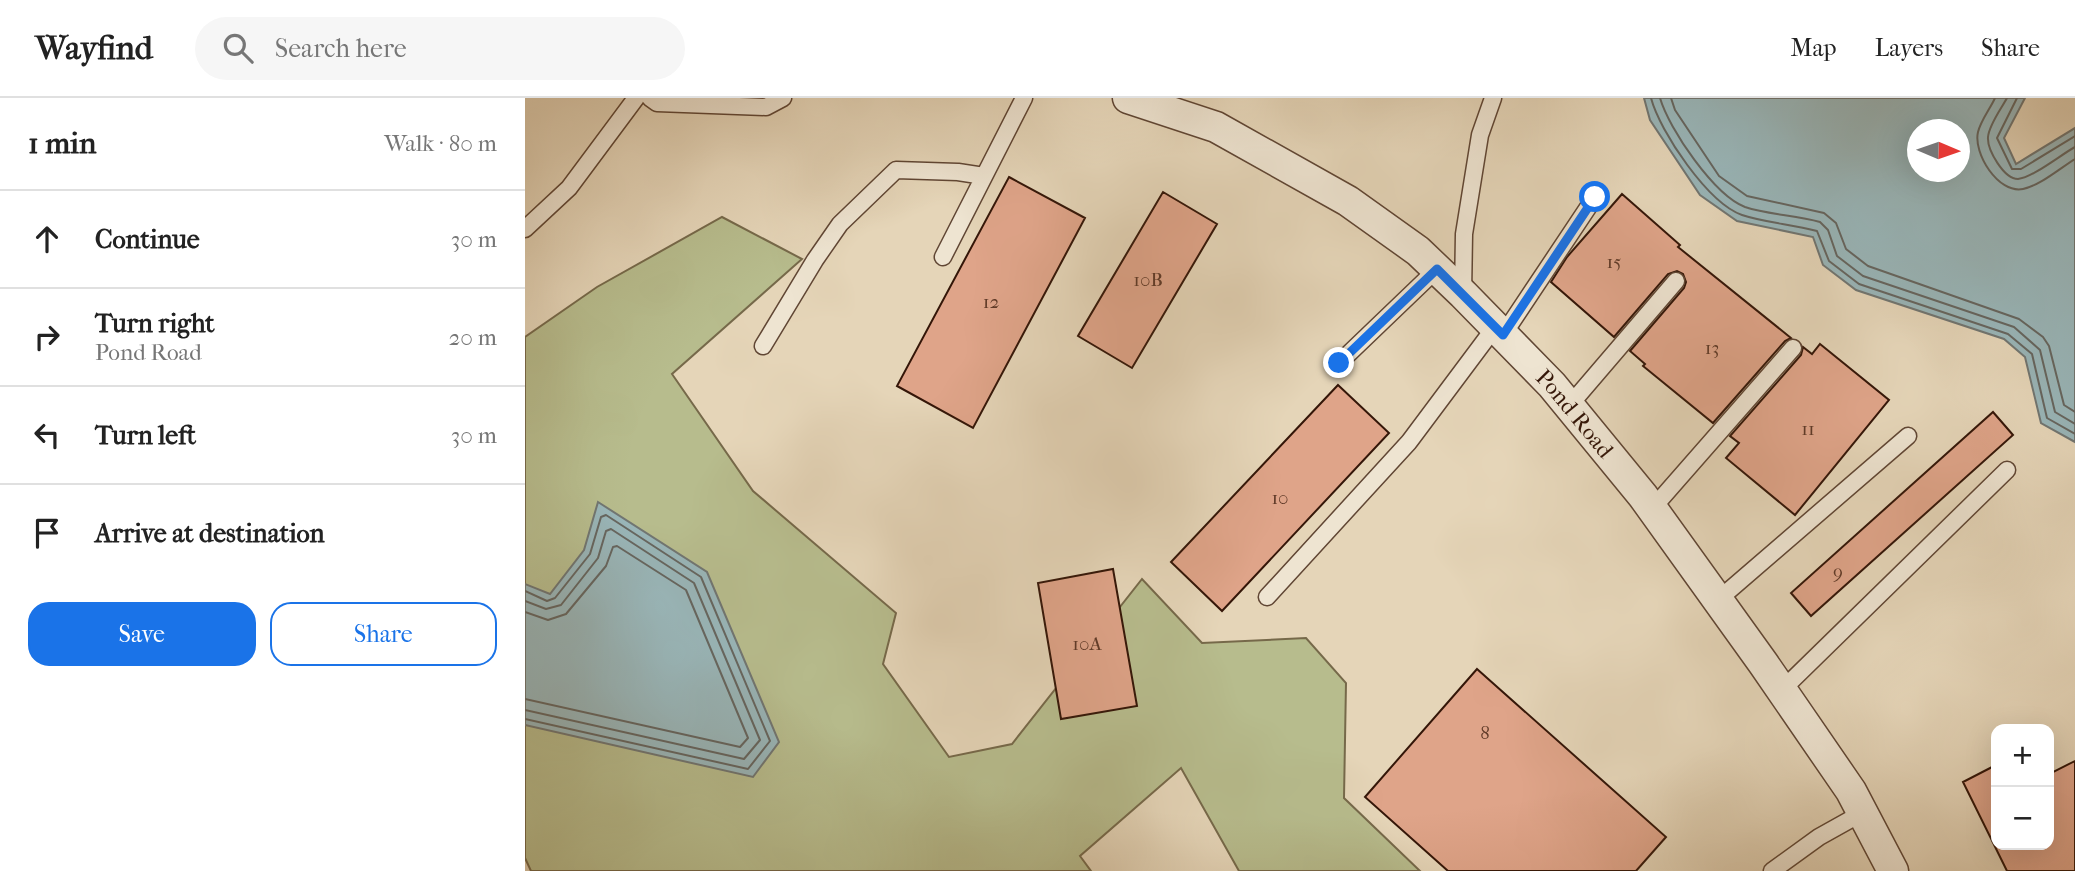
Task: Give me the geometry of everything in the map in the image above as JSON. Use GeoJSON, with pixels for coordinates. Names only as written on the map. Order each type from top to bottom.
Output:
{"type":"FeatureCollection","features":[{"type":"Feature","properties":{"kind":"street","name":"Pond Road"},"geometry":{"type":"LineString","coordinates":[[1128,98],[1188,107],[1216,127],[1348,201],[1418,251],[1463,294],[1552,385],[1652,509],[1851,791],[1893,871]]}},
{"type":"Feature","properties":{"kind":"lane"},"geometry":{"type":"LineString","coordinates":[[525,229],[569,188],[636,98]]}},
{"type":"Feature","properties":{"kind":"lane"},"geometry":{"type":"LineString","coordinates":[[650,98],[657,103],[766,107],[783,98]]}},
{"type":"Feature","properties":{"kind":"lane"},"geometry":{"type":"LineString","coordinates":[[943,257],[1024,98]]}},
{"type":"Feature","properties":{"kind":"lane"},"geometry":{"type":"LineString","coordinates":[[1463,294],[1464,234],[1479,135],[1493,98]]}},
{"type":"Feature","properties":{"kind":"lane"},"geometry":{"type":"LineString","coordinates":[[763,346],[840,224],[896,170],[958,172],[985,176]]}},
{"type":"Feature","properties":{"kind":"lane"},"geometry":{"type":"LineString","coordinates":[[1267,597],[1409,442],[1499,331],[1595,197]]}},
{"type":"Feature","properties":{"kind":"lane"},"geometry":{"type":"LineString","coordinates":[[1339,363],[1437,269]]}},
{"type":"Feature","properties":{"kind":"lane"},"geometry":{"type":"LineString","coordinates":[[1569,406],[1676,281]]}},
{"type":"Feature","properties":{"kind":"lane"},"geometry":{"type":"LineString","coordinates":[[1652,509],[1793,348]]}},
{"type":"Feature","properties":{"kind":"lane"},"geometry":{"type":"LineString","coordinates":[[1718,600],[1908,436]]}},
{"type":"Feature","properties":{"kind":"lane"},"geometry":{"type":"LineString","coordinates":[[1782,690],[2007,470]]}},
{"type":"Feature","properties":{"kind":"lane"},"geometry":{"type":"LineString","coordinates":[[1772,871],[1819,837],[1863,813]]}},
{"type":"Feature","properties":{"kind":"green space"},"geometry":{"type":"Polygon","coordinates":[[[722,217],[802,259],[672,374],[753,491],[896,613],[883,664],[949,757],[1012,744],[1142,579],[1202,643],[1306,638],[1346,683],[1344,798],[1420,871],[1239,871],[1181,768],[1080,856],[1091,871],[531,871],[525,858],[525,337],[597,287],[722,217]]]}},
{"type":"Feature","properties":{"kind":"water"},"geometry":{"type":"Polygon","coordinates":[[[1644,98],[2025,98],[2004,138],[2016,164],[2075,128],[2075,442],[2041,423],[2025,357],[2004,339],[1856,290],[1823,265],[1813,237],[1737,221],[1700,195],[1650,120],[1644,98]]]}},
{"type":"Feature","properties":{"kind":"water"},"geometry":{"type":"Polygon","coordinates":[[[598,502],[707,572],[779,742],[753,777],[525,725],[525,584],[550,594],[584,550],[598,502]]]}},
{"type":"Feature","properties":{"kind":"building"},"geometry":{"type":"Polygon","coordinates":[[[1009,177],[1085,218],[973,428],[897,386],[1009,177]]]}},
{"type":"Feature","properties":{"kind":"building"},"geometry":{"type":"Polygon","coordinates":[[[1163,192],[1217,224],[1132,368],[1078,336],[1163,192]]]}},
{"type":"Feature","properties":{"kind":"building"},"geometry":{"type":"Polygon","coordinates":[[[1622,194],[1680,245],[1678,247],[1791,338],[1785,341],[1713,423],[1643,366],[1645,364],[1630,351],[1684,288],[1686,282],[1683,274],[1677,271],[1668,274],[1614,337],[1551,282],[1567,257],[1622,194]]]}},
{"type":"Feature","properties":{"kind":"building"},"geometry":{"type":"Polygon","coordinates":[[[1820,344],[1889,400],[1795,515],[1726,458],[1739,443],[1730,436],[1801,355],[1803,347],[1812,354],[1820,344]]]}},
{"type":"Feature","properties":{"kind":"building"},"geometry":{"type":"Polygon","coordinates":[[[1338,385],[1389,433],[1222,611],[1171,562],[1338,385]]]}},
{"type":"Feature","properties":{"kind":"building"},"geometry":{"type":"Polygon","coordinates":[[[1993,412],[2013,435],[1811,616],[1791,593],[1993,412]]]}},
{"type":"Feature","properties":{"kind":"building"},"geometry":{"type":"Polygon","coordinates":[[[1113,569],[1137,706],[1061,719],[1038,583],[1113,569]]]}},
{"type":"Feature","properties":{"kind":"building"},"geometry":{"type":"Polygon","coordinates":[[[1477,669],[1666,837],[1636,871],[1448,871],[1365,797],[1477,669]]]}},
{"type":"Feature","properties":{"kind":"building"},"geometry":{"type":"Polygon","coordinates":[[[2075,761],[2075,871],[2007,871],[1997,850],[2054,850],[2054,772],[2075,761]]]}},
{"type":"Feature","properties":{"kind":"building"},"geometry":{"type":"Polygon","coordinates":[[[1991,768],[1991,839],[1963,782],[1991,768]]]}},
{"type":"Feature","properties":{"kind":"route"},"geometry":{"type":"LineString","coordinates":[[1339,363],[1437,269],[1503,335],[1595,197]]}}]}
